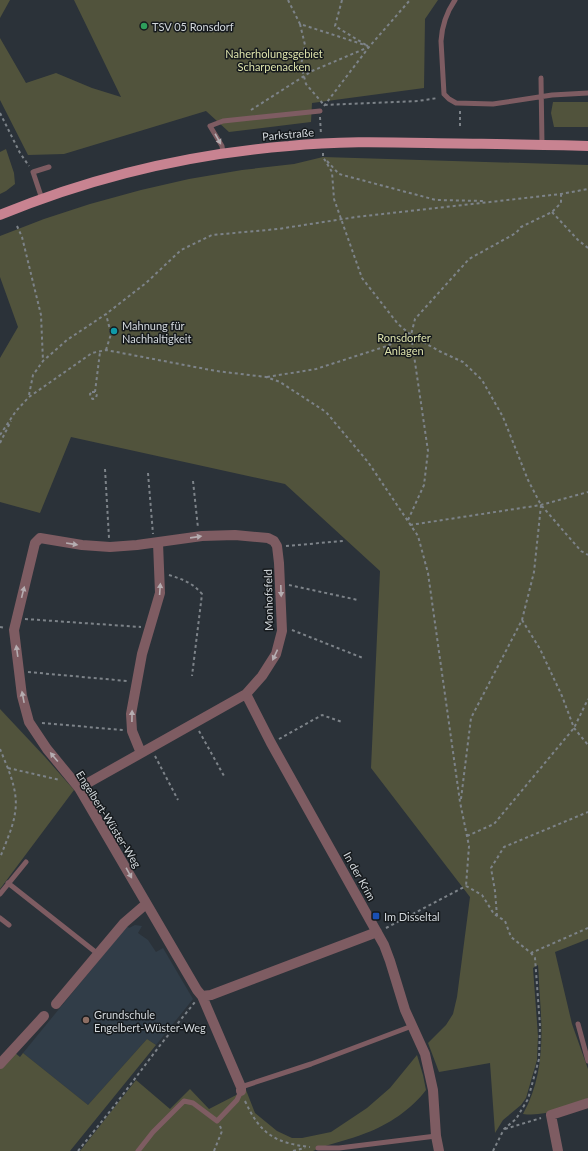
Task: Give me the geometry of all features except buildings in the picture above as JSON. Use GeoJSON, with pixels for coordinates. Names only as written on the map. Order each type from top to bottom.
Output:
{"type":"FeatureCollection","features":[{"type":"Feature","properties":{"kind":"main road","name":"Parkstraße"},"geometry":{"type":"LineString","coordinates":[[0,215],[42,199],[97,181],[141,170],[223,154],[276,147],[321,143],[588,146]]}},
{"type":"Feature","properties":{"kind":"street"},"geometry":{"type":"LineString","coordinates":[[110,547],[123,547],[199,537],[234,535],[268,538],[274,541],[277,546]]}},
{"type":"Feature","properties":{"kind":"street","name":"Engelbert-Wüster-Weg"},"geometry":{"type":"LineString","coordinates":[[110,547],[82,545],[43,538],[40,538],[35,542],[14,630],[22,696],[30,722],[47,749],[78,786],[146,904],[202,996],[241,1089]]}},
{"type":"Feature","properties":{"kind":"street"},"geometry":{"type":"LineString","coordinates":[[146,750],[132,731],[131,714],[142,654],[160,593],[160,572],[156,543]]}},
{"type":"Feature","properties":{"kind":"street","name":"Monhofsfeld"},"geometry":{"type":"LineString","coordinates":[[78,786],[246,694],[262,676],[276,654],[282,626],[281,583],[277,546]]}},
{"type":"Feature","properties":{"kind":"street","name":"In der Krim"},"geometry":{"type":"LineString","coordinates":[[246,694],[271,743],[377,932],[390,961],[405,1010],[425,1054],[433,1090],[436,1136],[439,1151]]}},
{"type":"Feature","properties":{"kind":"street"},"geometry":{"type":"LineString","coordinates":[[56,1004],[124,923],[146,904]]}},
{"type":"Feature","properties":{"kind":"street"},"geometry":{"type":"LineString","coordinates":[[202,996],[211,995],[377,932]]}},
{"type":"Feature","properties":{"kind":"street"},"geometry":{"type":"LineString","coordinates":[[0,1064],[44,1016]]}},
{"type":"Feature","properties":{"kind":"street"},"geometry":{"type":"LineString","coordinates":[[558,1151],[551,1115],[588,1103]]}},
{"type":"Feature","properties":{"kind":"lane"},"geometry":{"type":"LineString","coordinates":[[455,0],[445,17],[441,32],[441,58],[444,94],[453,102],[460,104],[493,104],[517,99],[588,93]]}},
{"type":"Feature","properties":{"kind":"lane"},"geometry":{"type":"LineString","coordinates":[[541,78],[542,145]]}},
{"type":"Feature","properties":{"kind":"lane"},"geometry":{"type":"LineString","coordinates":[[223,154],[220,142],[210,126],[223,121],[236,119],[320,111]]}},
{"type":"Feature","properties":{"kind":"lane"},"geometry":{"type":"LineString","coordinates":[[42,199],[33,172],[49,167]]}},
{"type":"Feature","properties":{"kind":"lane"},"geometry":{"type":"LineString","coordinates":[[0,894],[26,862]]}},
{"type":"Feature","properties":{"kind":"lane"},"geometry":{"type":"LineString","coordinates":[[8,883],[98,954]]}},
{"type":"Feature","properties":{"kind":"lane"},"geometry":{"type":"LineString","coordinates":[[0,918],[9,925]]}},
{"type":"Feature","properties":{"kind":"lane"},"geometry":{"type":"LineString","coordinates":[[578,1024],[588,1061]]}},
{"type":"Feature","properties":{"kind":"lane"},"geometry":{"type":"LineString","coordinates":[[138,1151],[153,1132],[184,1101],[193,1103],[217,1121],[238,1100],[241,1089],[412,1026]]}},
{"type":"Feature","properties":{"kind":"lane"},"geometry":{"type":"LineString","coordinates":[[318,1148],[339,1148],[436,1136]]}},
{"type":"Feature","properties":{"kind":"path"},"geometry":{"type":"LineString","coordinates":[[288,0],[300,24],[305,45],[301,65],[306,84],[324,105]]}},
{"type":"Feature","properties":{"kind":"path"},"geometry":{"type":"LineString","coordinates":[[342,0],[335,26],[369,47]]}},
{"type":"Feature","properties":{"kind":"path"},"geometry":{"type":"LineString","coordinates":[[320,127],[320,111],[324,105],[369,47],[410,0]]}},
{"type":"Feature","properties":{"kind":"path"},"geometry":{"type":"LineString","coordinates":[[300,24],[369,47]]}},
{"type":"Feature","properties":{"kind":"path"},"geometry":{"type":"LineString","coordinates":[[236,119],[312,71],[369,47]]}},
{"type":"Feature","properties":{"kind":"path"},"geometry":{"type":"LineString","coordinates":[[324,105],[418,101],[447,96]]}},
{"type":"Feature","properties":{"kind":"path"},"geometry":{"type":"LineString","coordinates":[[460,104],[460,127]]}},
{"type":"Feature","properties":{"kind":"path"},"geometry":{"type":"LineString","coordinates":[[0,113],[20,153],[33,172]]}},
{"type":"Feature","properties":{"kind":"path"},"geometry":{"type":"LineString","coordinates":[[493,201],[436,200],[339,174],[323,157],[332,172],[334,199],[362,278],[398,324],[411,335],[439,351],[463,362],[482,380],[503,417],[528,480],[541,505],[581,551],[588,555]]}},
{"type":"Feature","properties":{"kind":"path"},"geometry":{"type":"LineString","coordinates":[[29,397],[33,375],[43,361],[67,340],[106,314],[146,283],[181,250],[212,235],[278,229],[356,217],[561,194],[588,189]]}},
{"type":"Feature","properties":{"kind":"path"},"geometry":{"type":"LineString","coordinates":[[408,521],[424,485],[428,451],[411,335],[415,319],[469,260],[516,233],[521,227],[552,212],[561,203],[561,194]]}},
{"type":"Feature","properties":{"kind":"path"},"geometry":{"type":"LineString","coordinates":[[552,212],[578,240],[588,248]]}},
{"type":"Feature","properties":{"kind":"path"},"geometry":{"type":"LineString","coordinates":[[16,226],[22,237],[41,315],[43,361]]}},
{"type":"Feature","properties":{"kind":"path"},"geometry":{"type":"LineString","coordinates":[[106,314],[111,334],[106,350]]}},
{"type":"Feature","properties":{"kind":"path"},"geometry":{"type":"LineString","coordinates":[[266,377],[316,370],[387,346],[411,335]]}},
{"type":"Feature","properties":{"kind":"path"},"geometry":{"type":"LineString","coordinates":[[0,435],[16,411],[29,397],[92,353],[106,350],[216,371],[266,377],[280,382],[326,412],[368,462],[418,536],[428,573],[460,802],[469,846],[466,886]]}},
{"type":"Feature","properties":{"kind":"path"},"geometry":{"type":"LineString","coordinates":[[95,392],[100,351]]}},
{"type":"Feature","properties":{"kind":"path"},"geometry":{"type":"LineString","coordinates":[[0,443],[16,411]]}},
{"type":"Feature","properties":{"kind":"path"},"geometry":{"type":"LineString","coordinates":[[105,469],[110,547]]}},
{"type":"Feature","properties":{"kind":"path"},"geometry":{"type":"LineString","coordinates":[[148,473],[156,543]]}},
{"type":"Feature","properties":{"kind":"path"},"geometry":{"type":"LineString","coordinates":[[194,481],[199,537]]}},
{"type":"Feature","properties":{"kind":"path"},"geometry":{"type":"LineString","coordinates":[[410,525],[541,505],[588,492]]}},
{"type":"Feature","properties":{"kind":"path"},"geometry":{"type":"LineString","coordinates":[[460,802],[471,718],[522,620],[534,572],[541,505]]}},
{"type":"Feature","properties":{"kind":"path"},"geometry":{"type":"LineString","coordinates":[[277,546],[343,541]]}},
{"type":"Feature","properties":{"kind":"path"},"geometry":{"type":"LineString","coordinates":[[160,572],[182,579],[196,586],[202,594],[192,676]]}},
{"type":"Feature","properties":{"kind":"path"},"geometry":{"type":"LineString","coordinates":[[281,583],[358,600]]}},
{"type":"Feature","properties":{"kind":"path"},"geometry":{"type":"LineString","coordinates":[[16,619],[150,628]]}},
{"type":"Feature","properties":{"kind":"path"},"geometry":{"type":"LineString","coordinates":[[522,620],[540,649],[562,696],[574,728],[588,745]]}},
{"type":"Feature","properties":{"kind":"path"},"geometry":{"type":"LineString","coordinates":[[282,626],[363,658]]}},
{"type":"Feature","properties":{"kind":"path"},"geometry":{"type":"LineString","coordinates":[[20,671],[136,682]]}},
{"type":"Feature","properties":{"kind":"path"},"geometry":{"type":"LineString","coordinates":[[467,836],[494,824],[574,728],[588,699]]}},
{"type":"Feature","properties":{"kind":"path"},"geometry":{"type":"LineString","coordinates":[[271,743],[322,715],[342,722]]}},
{"type":"Feature","properties":{"kind":"path"},"geometry":{"type":"LineString","coordinates":[[30,722],[132,731]]}},
{"type":"Feature","properties":{"kind":"path"},"geometry":{"type":"LineString","coordinates":[[195,723],[224,776]]}},
{"type":"Feature","properties":{"kind":"path"},"geometry":{"type":"LineString","coordinates":[[0,749],[8,768],[16,799],[15,814],[0,858]]}},
{"type":"Feature","properties":{"kind":"path"},"geometry":{"type":"LineString","coordinates":[[146,750],[178,800]]}},
{"type":"Feature","properties":{"kind":"path"},"geometry":{"type":"LineString","coordinates":[[8,768],[78,786]]}},
{"type":"Feature","properties":{"kind":"path"},"geometry":{"type":"LineString","coordinates":[[497,916],[491,868],[504,847],[588,812]]}},
{"type":"Feature","properties":{"kind":"path"},"geometry":{"type":"LineString","coordinates":[[377,932],[466,886]]}},
{"type":"Feature","properties":{"kind":"path"},"geometry":{"type":"LineString","coordinates":[[466,886],[482,895],[494,914],[505,921],[511,937],[535,958],[540,1026],[539,1059],[528,1099],[516,1119],[504,1129],[493,1151]]}},
{"type":"Feature","properties":{"kind":"path"},"geometry":{"type":"LineString","coordinates":[[531,953],[588,928]]}},
{"type":"Feature","properties":{"kind":"path"},"geometry":{"type":"LineString","coordinates":[[78,1151],[161,1044],[202,996]]}},
{"type":"Feature","properties":{"kind":"path"},"geometry":{"type":"LineString","coordinates":[[241,1089],[252,1116],[262,1130],[278,1139],[294,1145],[318,1148]]}},
{"type":"Feature","properties":{"kind":"path"},"geometry":{"type":"LineString","coordinates":[[504,1129],[551,1115]]}},
{"type":"Feature","properties":{"kind":"path"},"geometry":{"type":"LineString","coordinates":[[214,1151],[222,1131],[217,1121]]}},
{"type":"Feature","properties":{"kind":"path"},"geometry":{"type":"LineString","coordinates":[[293,1151],[302,1148],[318,1148]]}},
{"type":"Feature","properties":{"kind":"shaded area","name":"Grundschule Engelbert-Wüster-Weg"},"geometry":{"type":"Polygon","coordinates":[[[135,925],[142,926],[138,933],[148,940],[156,952],[163,948],[193,999],[156,1045],[147,1039],[88,1105],[23,1053],[127,926],[129,928],[135,925]]]}},
{"type":"Feature","properties":{"kind":"green space"},"geometry":{"type":"Polygon","coordinates":[[[0,0],[10,0],[0,18],[0,0]]]}},
{"type":"Feature","properties":{"kind":"green space","name":"Naherholungsgebiet Scharpenacken"},"geometry":{"type":"Polygon","coordinates":[[[74,0],[438,0],[425,19],[424,88],[312,103],[311,122],[229,132],[206,111],[64,154],[28,155],[0,100],[0,38],[26,83],[56,73],[92,88],[121,97],[74,0]]]}},
{"type":"Feature","properties":{"kind":"green space"},"geometry":{"type":"Polygon","coordinates":[[[553,102],[588,102],[588,127],[554,127],[551,113],[553,102]]]}},
{"type":"Feature","properties":{"kind":"green space"},"geometry":{"type":"Polygon","coordinates":[[[6,149],[14,173],[15,184],[0,194],[0,152],[6,149]]]}},
{"type":"Feature","properties":{"kind":"green space","name":"Ronsdorfer Anlagen"},"geometry":{"type":"Polygon","coordinates":[[[323,157],[588,165],[588,939],[555,952],[572,1024],[588,1069],[588,1098],[540,1114],[523,1114],[535,1086],[540,1058],[541,1014],[538,965],[533,968],[538,1036],[537,1060],[526,1098],[521,1105],[503,1120],[495,1133],[490,1063],[439,1072],[428,1043],[446,1025],[453,1014],[457,997],[470,897],[371,768],[380,571],[285,484],[71,437],[40,513],[0,502],[0,358],[18,327],[0,277],[0,236],[44,219],[141,190],[189,179],[242,170],[294,164],[323,157]]]}},
{"type":"Feature","properties":{"kind":"green space"},"geometry":{"type":"Polygon","coordinates":[[[0,709],[74,790],[0,889],[0,709]]]}},
{"type":"Feature","properties":{"kind":"green space"},"geometry":{"type":"Polygon","coordinates":[[[147,1039],[156,1045],[70,1151],[0,1151],[0,1068],[14,1052],[20,1057],[23,1053],[88,1105],[147,1039]]]}},
{"type":"Feature","properties":{"kind":"green space"},"geometry":{"type":"Polygon","coordinates":[[[417,1055],[426,1090],[414,1104],[383,1126],[313,1151],[80,1151],[136,1080],[170,1109],[190,1089],[209,1109],[246,1090],[255,1113],[277,1131],[292,1138],[302,1138],[331,1132],[367,1108],[390,1088],[417,1055]]]}},
{"type":"Feature","properties":{"kind":"place","name":"TSV 05 Ronsdorf"},"geometry":{"type":"Point","coordinates":[144,26]}},
{"type":"Feature","properties":{"kind":"place","name":"Mahnung für Nachhaltigkeit"},"geometry":{"type":"Point","coordinates":[114,331]}},
{"type":"Feature","properties":{"kind":"place","name":"Im Disseltal"},"geometry":{"type":"Point","coordinates":[376,916]}},
{"type":"Feature","properties":{"kind":"place","name":"Grundschule Engelbert-Wüster-Weg"},"geometry":{"type":"Point","coordinates":[86,1020]}}]}
